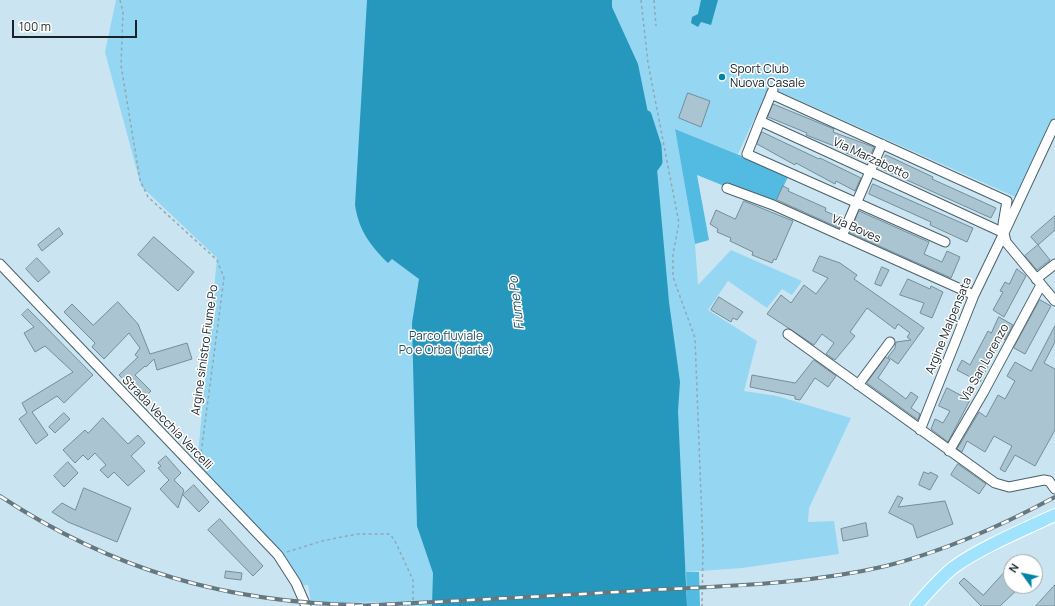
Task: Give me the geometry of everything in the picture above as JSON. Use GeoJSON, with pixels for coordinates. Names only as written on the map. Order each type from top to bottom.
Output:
{"type":"FeatureCollection","features":[{"type":"Feature","properties":{"kind":"main road"},"geometry":{"type":"LineString","coordinates":[[916,606],[940,579],[955,566],[980,552],[1055,516]]}},
{"type":"Feature","properties":{"kind":"street"},"geometry":{"type":"LineString","coordinates":[[842,236],[855,203],[869,170],[882,144],[772,91],[747,154],[855,203],[944,242]]}},
{"type":"Feature","properties":{"kind":"street","name":"Via Marzabotto"},"geometry":{"type":"LineString","coordinates":[[760,121],[1004,233]]}},
{"type":"Feature","properties":{"kind":"street","name":"Argine Malpensata"},"geometry":{"type":"LineString","coordinates":[[920,430],[974,295],[1055,124]]}},
{"type":"Feature","properties":{"kind":"street","name":"Argine Malpensata"},"geometry":{"type":"LineString","coordinates":[[882,144],[1007,202],[1002,224],[1004,233]]}},
{"type":"Feature","properties":{"kind":"street","name":"Via Boves"},"geometry":{"type":"LineString","coordinates":[[727,188],[773,205],[974,295]]}},
{"type":"Feature","properties":{"kind":"street"},"geometry":{"type":"LineString","coordinates":[[1004,233],[1006,242],[1055,301]]}},
{"type":"Feature","properties":{"kind":"street","name":"Strada Vecchia Vercelli"},"geometry":{"type":"LineString","coordinates":[[0,264],[198,473],[278,555],[296,583],[306,606]]}},
{"type":"Feature","properties":{"kind":"street"},"geometry":{"type":"LineString","coordinates":[[1038,282],[1055,264]]}},
{"type":"Feature","properties":{"kind":"street","name":"Via San Lorenzo"},"geometry":{"type":"LineString","coordinates":[[949,451],[983,393],[1038,282]]}},
{"type":"Feature","properties":{"kind":"street"},"geometry":{"type":"LineString","coordinates":[[788,334],[949,451],[1002,486],[1016,486],[1044,480],[1048,481],[1055,489]]}},
{"type":"Feature","properties":{"kind":"street"},"geometry":{"type":"LineString","coordinates":[[858,385],[890,342]]}},
{"type":"Feature","properties":{"kind":"path","name":"Argine sinistro Fiume Po"},"geometry":{"type":"LineString","coordinates":[[120,0],[123,12],[121,65],[140,180],[148,197],[217,260],[224,278],[198,473]]}},
{"type":"Feature","properties":{"kind":"path"},"geometry":{"type":"LineString","coordinates":[[641,0],[648,63],[679,223],[673,254],[673,276],[695,338],[703,548],[702,606]]}},
{"type":"Feature","properties":{"kind":"path"},"geometry":{"type":"LineString","coordinates":[[654,0],[656,26]]}},
{"type":"Feature","properties":{"kind":"path"},"geometry":{"type":"LineString","coordinates":[[278,555],[322,541],[357,534],[390,534],[395,541],[413,580],[413,606]]}},
{"type":"Feature","properties":{"kind":"green space","name":"Parco fluviale Po e Orba (parte)"},"geometry":{"type":"Polygon","coordinates":[[[116,0],[1055,0],[1055,117],[1020,199],[769,87],[738,154],[675,129],[695,244],[698,285],[731,250],[802,281],[792,295],[782,289],[767,308],[728,281],[708,310],[757,341],[744,391],[777,396],[851,418],[809,508],[808,522],[834,521],[839,554],[742,568],[686,571],[432,606],[402,606],[402,602],[311,603],[308,585],[298,586],[197,464],[217,258],[141,186],[105,52],[116,0]]]}},
{"type":"Feature","properties":{"kind":"shaded area"},"geometry":{"type":"Polygon","coordinates":[[[675,129],[789,175],[774,206],[697,175],[709,240],[695,244],[675,129]]]}},
{"type":"Feature","properties":{"kind":"shaded area"},"geometry":{"type":"Polygon","coordinates":[[[686,572],[699,572],[700,606],[687,606],[686,572]]]}},
{"type":"Feature","properties":{"kind":"water","name":"Fiume Po"},"geometry":{"type":"Polygon","coordinates":[[[367,0],[612,0],[612,7],[638,64],[655,147],[669,302],[680,382],[678,411],[687,606],[432,606],[433,573],[417,526],[412,323],[419,279],[392,259],[388,263],[376,250],[362,230],[355,205],[367,0]]]}},
{"type":"Feature","properties":{"kind":"water"},"geometry":{"type":"Polygon","coordinates":[[[701,0],[718,0],[711,25],[701,22],[698,27],[691,23],[692,17],[698,14],[701,0]]]}},
{"type":"Feature","properties":{"kind":"building"},"geometry":{"type":"Polygon","coordinates":[[[688,93],[710,101],[701,127],[679,118],[688,93]]]}},
{"type":"Feature","properties":{"kind":"building"},"geometry":{"type":"Polygon","coordinates":[[[773,104],[834,129],[833,132],[874,147],[868,161],[846,153],[847,151],[806,135],[807,133],[768,117],[773,104]]]}},
{"type":"Feature","properties":{"kind":"building"},"geometry":{"type":"Polygon","coordinates":[[[762,132],[861,178],[855,191],[836,181],[835,184],[796,163],[795,165],[757,144],[762,132]]]}},
{"type":"Feature","properties":{"kind":"building"},"geometry":{"type":"Polygon","coordinates":[[[886,155],[933,177],[932,179],[996,208],[991,218],[880,168],[886,155]]]}},
{"type":"Feature","properties":{"kind":"building"},"geometry":{"type":"Polygon","coordinates":[[[873,184],[973,228],[967,242],[930,225],[931,222],[869,194],[873,184]]]}},
{"type":"Feature","properties":{"kind":"building"},"geometry":{"type":"Polygon","coordinates":[[[783,186],[789,189],[788,191],[826,208],[825,211],[843,219],[839,228],[777,200],[783,186]]]}},
{"type":"Feature","properties":{"kind":"building"},"geometry":{"type":"Polygon","coordinates":[[[744,201],[793,221],[776,260],[774,259],[772,263],[752,255],[753,252],[730,241],[731,238],[717,232],[718,229],[710,224],[716,210],[735,219],[744,201]]]}},
{"type":"Feature","properties":{"kind":"building"},"geometry":{"type":"Polygon","coordinates":[[[859,211],[929,242],[924,254],[942,262],[947,251],[960,257],[951,278],[850,233],[859,211]]]}},
{"type":"Feature","properties":{"kind":"building"},"geometry":{"type":"Polygon","coordinates":[[[1055,216],[1055,230],[1038,245],[1031,237],[1055,216]]]}},
{"type":"Feature","properties":{"kind":"building"},"geometry":{"type":"Polygon","coordinates":[[[59,228],[63,234],[42,251],[38,245],[59,228]]]}},
{"type":"Feature","properties":{"kind":"building"},"geometry":{"type":"Polygon","coordinates":[[[154,237],[194,272],[178,291],[138,255],[154,237]]]}},
{"type":"Feature","properties":{"kind":"building"},"geometry":{"type":"Polygon","coordinates":[[[1038,245],[1050,260],[1037,270],[1025,256],[1038,245]]]}},
{"type":"Feature","properties":{"kind":"building"},"geometry":{"type":"Polygon","coordinates":[[[820,256],[840,263],[857,275],[854,279],[924,328],[898,364],[888,357],[895,348],[896,342],[911,340],[907,337],[910,333],[898,324],[895,329],[867,308],[850,332],[855,336],[835,360],[826,354],[834,343],[822,334],[814,345],[767,314],[781,295],[791,303],[804,285],[816,294],[828,278],[813,271],[820,256]]]}},
{"type":"Feature","properties":{"kind":"building"},"geometry":{"type":"Polygon","coordinates":[[[37,258],[50,272],[38,282],[26,269],[37,258]]]}},
{"type":"Feature","properties":{"kind":"building"},"geometry":{"type":"Polygon","coordinates":[[[882,267],[889,270],[881,286],[875,284],[882,267]]]}},
{"type":"Feature","properties":{"kind":"building"},"geometry":{"type":"Polygon","coordinates":[[[1017,269],[1026,276],[1004,317],[993,310],[1003,292],[1000,291],[1005,282],[1009,284],[1017,269]]]}},
{"type":"Feature","properties":{"kind":"building"},"geometry":{"type":"Polygon","coordinates":[[[908,279],[930,289],[931,286],[943,292],[932,318],[920,313],[924,303],[900,295],[908,279]]]}},
{"type":"Feature","properties":{"kind":"building"},"geometry":{"type":"Polygon","coordinates":[[[719,297],[743,312],[737,320],[733,318],[731,322],[711,310],[719,297]]]}},
{"type":"Feature","properties":{"kind":"building"},"geometry":{"type":"Polygon","coordinates":[[[1040,300],[1051,306],[1025,354],[1014,348],[1040,300]]]}},
{"type":"Feature","properties":{"kind":"building"},"geometry":{"type":"Polygon","coordinates":[[[118,302],[138,324],[150,354],[187,343],[192,359],[157,370],[154,359],[146,367],[145,366],[135,375],[151,391],[142,399],[119,375],[138,357],[135,355],[140,348],[129,333],[104,359],[92,347],[95,343],[64,312],[72,304],[93,325],[118,302]]]}},
{"type":"Feature","properties":{"kind":"building"},"geometry":{"type":"Polygon","coordinates":[[[28,309],[93,375],[64,403],[57,396],[32,412],[48,435],[36,444],[19,419],[27,413],[22,403],[73,372],[45,346],[35,352],[24,333],[34,327],[22,315],[28,309]]]}},
{"type":"Feature","properties":{"kind":"building"},"geometry":{"type":"Polygon","coordinates":[[[999,317],[1013,325],[1005,340],[1002,338],[980,382],[957,370],[962,360],[970,365],[988,331],[991,333],[999,317]]]}},
{"type":"Feature","properties":{"kind":"building"},"geometry":{"type":"Polygon","coordinates":[[[1055,326],[1055,342],[1044,363],[1055,369],[1055,430],[1035,466],[1015,455],[1005,472],[1000,469],[1012,446],[994,436],[985,452],[967,441],[962,452],[957,449],[979,412],[986,417],[998,395],[1005,399],[1015,381],[1007,376],[1015,362],[1031,371],[1055,326]]]}},
{"type":"Feature","properties":{"kind":"building"},"geometry":{"type":"Polygon","coordinates":[[[886,357],[890,360],[878,378],[906,399],[911,392],[918,397],[911,408],[920,414],[918,420],[867,383],[886,357]]]}},
{"type":"Feature","properties":{"kind":"building"},"geometry":{"type":"Polygon","coordinates":[[[814,360],[836,376],[828,387],[815,378],[800,400],[795,399],[795,396],[750,387],[752,375],[795,383],[814,360]]]}},
{"type":"Feature","properties":{"kind":"building"},"geometry":{"type":"Polygon","coordinates":[[[947,388],[970,400],[948,442],[931,429],[935,419],[943,423],[950,411],[939,406],[947,388]]]}},
{"type":"Feature","properties":{"kind":"building"},"geometry":{"type":"Polygon","coordinates":[[[64,413],[70,419],[55,433],[49,427],[64,413]]]}},
{"type":"Feature","properties":{"kind":"building"},"geometry":{"type":"Polygon","coordinates":[[[103,418],[128,444],[138,435],[145,443],[131,456],[145,471],[128,486],[114,472],[108,478],[100,470],[106,465],[95,453],[88,460],[83,455],[75,463],[63,450],[85,430],[88,433],[103,418]]]}},
{"type":"Feature","properties":{"kind":"building"},"geometry":{"type":"Polygon","coordinates":[[[166,456],[181,473],[174,480],[184,490],[178,508],[160,489],[169,480],[158,468],[161,466],[158,463],[166,456]]]}},
{"type":"Feature","properties":{"kind":"building"},"geometry":{"type":"Polygon","coordinates":[[[68,462],[78,473],[64,487],[54,476],[68,462]]]}},
{"type":"Feature","properties":{"kind":"building"},"geometry":{"type":"Polygon","coordinates":[[[958,464],[986,484],[979,494],[951,475],[958,464]]]}},
{"type":"Feature","properties":{"kind":"building"},"geometry":{"type":"Polygon","coordinates":[[[924,472],[929,474],[930,472],[938,476],[930,490],[919,485],[924,472]]]}},
{"type":"Feature","properties":{"kind":"building"},"geometry":{"type":"Polygon","coordinates":[[[194,485],[209,502],[199,512],[183,495],[194,485]]]}},
{"type":"Feature","properties":{"kind":"building"},"geometry":{"type":"Polygon","coordinates":[[[84,488],[131,508],[117,542],[68,522],[52,512],[62,503],[75,510],[84,488]]]}},
{"type":"Feature","properties":{"kind":"building"},"geometry":{"type":"Polygon","coordinates":[[[898,496],[903,498],[898,507],[945,501],[953,524],[917,538],[913,525],[889,513],[898,496]]]}},
{"type":"Feature","properties":{"kind":"building"},"geometry":{"type":"Polygon","coordinates":[[[220,519],[263,566],[253,576],[208,530],[220,519]]]}},
{"type":"Feature","properties":{"kind":"building"},"geometry":{"type":"Polygon","coordinates":[[[866,523],[868,536],[843,541],[841,529],[866,523]]]}},
{"type":"Feature","properties":{"kind":"building"},"geometry":{"type":"Polygon","coordinates":[[[226,571],[242,573],[241,580],[225,578],[226,571]]]}},
{"type":"Feature","properties":{"kind":"building"},"geometry":{"type":"Polygon","coordinates":[[[1003,574],[1003,594],[1013,594],[1000,606],[981,606],[959,583],[964,578],[983,595],[1003,574]]]}},
{"type":"Feature","properties":{"kind":"building"},"geometry":{"type":"Polygon","coordinates":[[[1055,585],[1055,606],[1036,606],[1055,585]]]}},
{"type":"Feature","properties":{"kind":"waterway"},"geometry":{"type":"LineString","coordinates":[[647,115],[657,146],[658,162],[650,173]]}},
{"type":"Feature","properties":{"kind":"railway"},"geometry":{"type":"LineString","coordinates":[[0,496],[42,522],[85,544],[172,578],[264,598],[312,603],[361,605]]}},
{"type":"Feature","properties":{"kind":"railway"},"geometry":{"type":"LineString","coordinates":[[355,606],[739,585],[828,577],[886,566],[930,553],[993,528],[1055,497]]}},
{"type":"Feature","properties":{"kind":"place","name":"Sport Club Nuova Casale"},"geometry":{"type":"Point","coordinates":[722,77]}}]}
